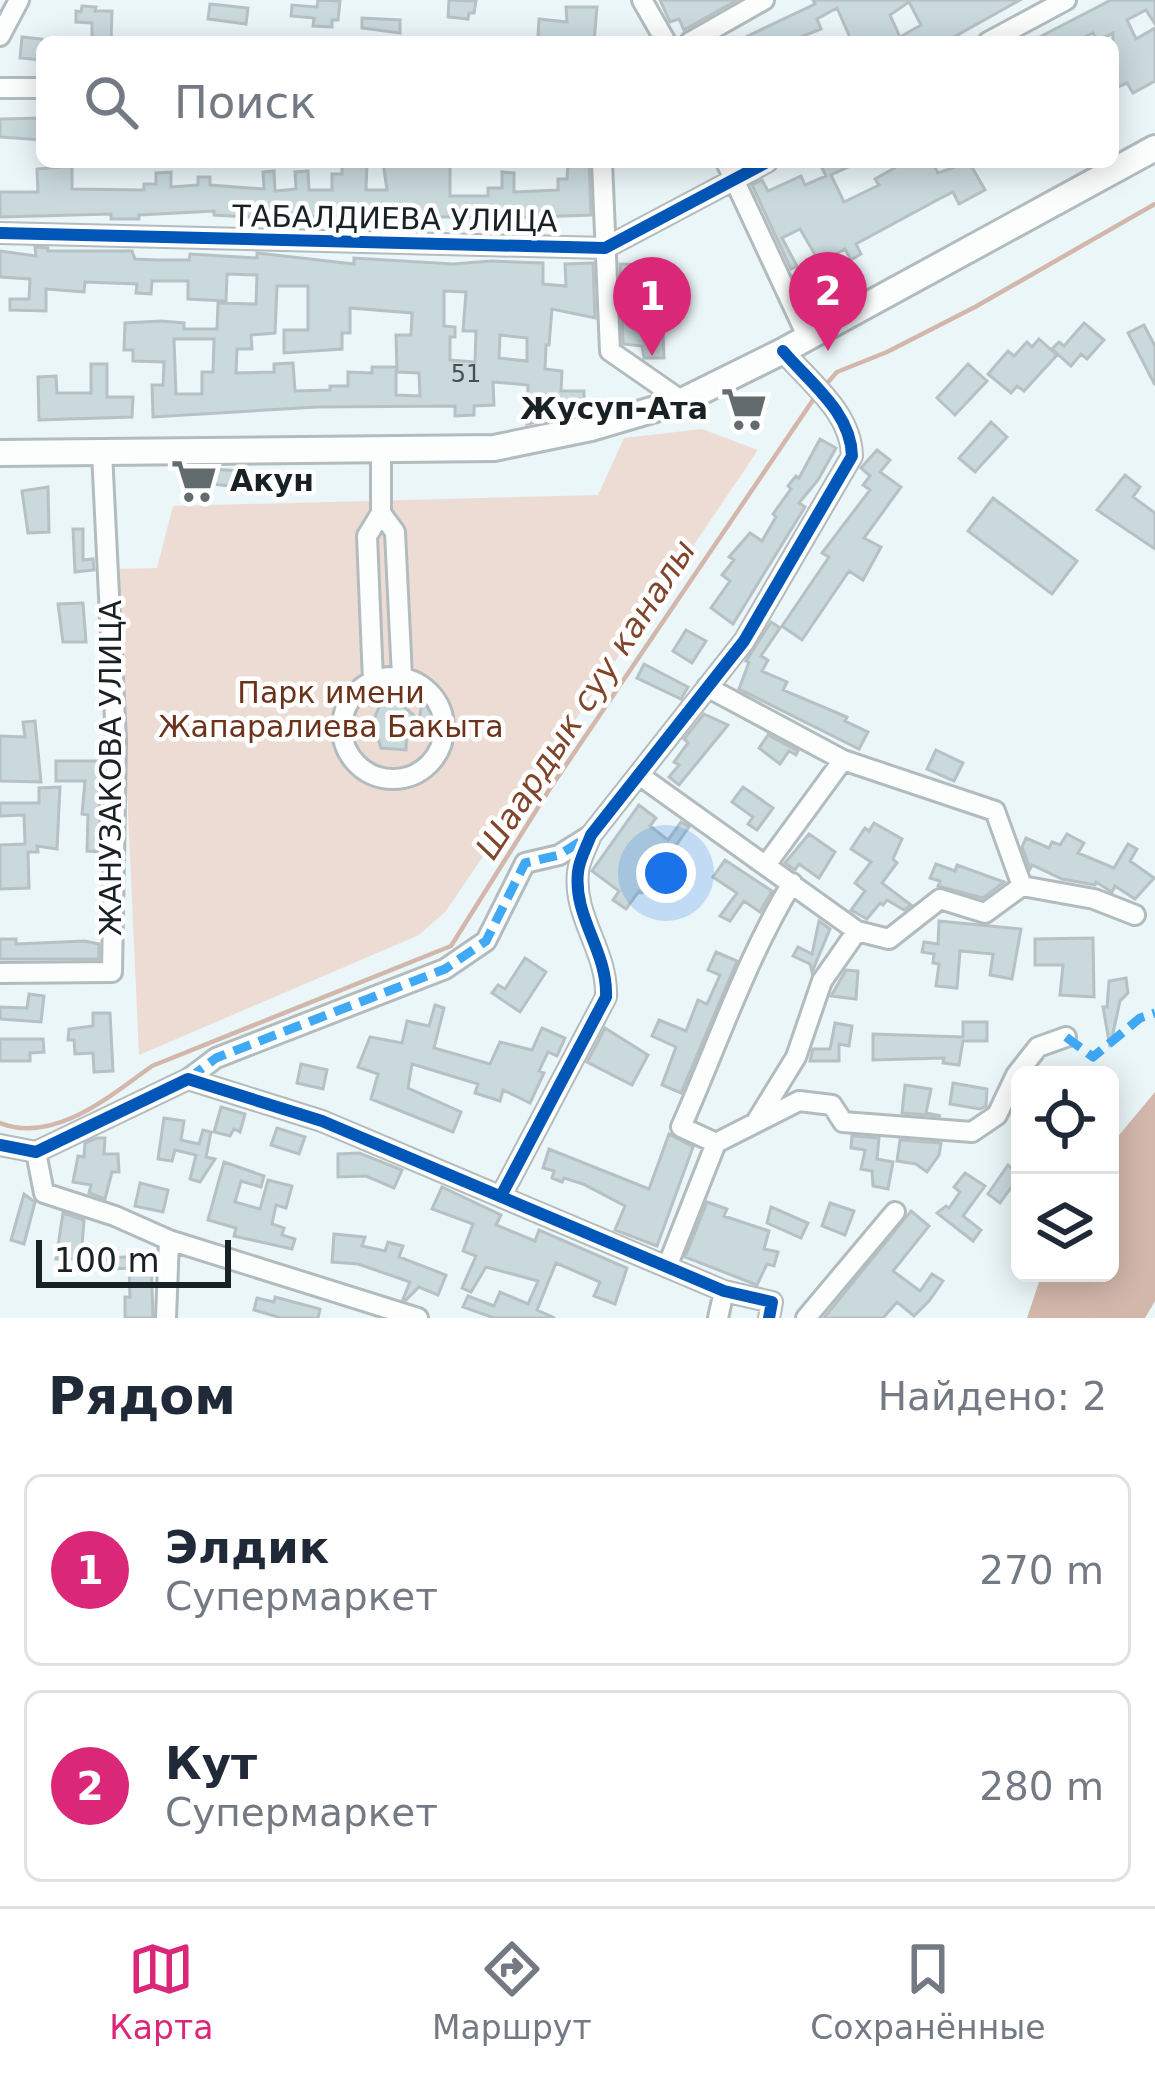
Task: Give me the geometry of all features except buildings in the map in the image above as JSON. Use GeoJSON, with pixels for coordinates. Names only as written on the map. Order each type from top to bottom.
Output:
{"type":"FeatureCollection","features":[{"type":"Feature","properties":{"kind":"main road"},"geometry":{"type":"LineString","coordinates":[[1119,168],[1155,148]]}},
{"type":"Feature","properties":{"kind":"main road"},"geometry":{"type":"LineString","coordinates":[[0,453],[494,448],[591,428],[682,401],[808,338],[1118,168]]}},
{"type":"Feature","properties":{"kind":"street"},"geometry":{"type":"LineString","coordinates":[[0,36],[20,0]]}},
{"type":"Feature","properties":{"kind":"street"},"geometry":{"type":"LineString","coordinates":[[642,0],[663,36]]}},
{"type":"Feature","properties":{"kind":"street"},"geometry":{"type":"LineString","coordinates":[[701,36],[764,0]]}},
{"type":"Feature","properties":{"kind":"street"},"geometry":{"type":"LineString","coordinates":[[999,36],[1066,0]]}},
{"type":"Feature","properties":{"kind":"street"},"geometry":{"type":"LineString","coordinates":[[0,88],[36,88]]}},
{"type":"Feature","properties":{"kind":"street"},"geometry":{"type":"LineString","coordinates":[[602,168],[610,350],[682,401]]}},
{"type":"Feature","properties":{"kind":"street"},"geometry":{"type":"LineString","coordinates":[[730,171],[808,338]]}},
{"type":"Feature","properties":{"kind":"street","name":"ТАБАЛДИЕВА УЛИЦА"},"geometry":{"type":"LineString","coordinates":[[0,233],[604,248],[730,171]]}},
{"type":"Feature","properties":{"kind":"street"},"geometry":{"type":"LineString","coordinates":[[0,1145],[36,1152],[188,1079],[216,1058],[445,969],[486,941],[525,862],[560,856],[591,835],[744,641],[852,456],[851,438],[818,389],[783,351]]}},
{"type":"Feature","properties":{"kind":"street"},"geometry":{"type":"LineString","coordinates":[[373,681],[367,536],[381,513],[381,451]]}},
{"type":"Feature","properties":{"kind":"street","name":"ЖАНУЗАКОВА УЛИЦА"},"geometry":{"type":"LineString","coordinates":[[0,973],[112,972],[116,740],[102,452]]}},
{"type":"Feature","properties":{"kind":"street"},"geometry":{"type":"LineString","coordinates":[[381,513],[395,532],[402,677]]}},
{"type":"Feature","properties":{"kind":"street"},"geometry":{"type":"LineString","coordinates":[[402,677],[428,690],[443,715],[445,730],[436,757],[426,768],[399,780],[358,766],[343,742],[344,712],[350,699],[373,681],[402,677]]}},
{"type":"Feature","properties":{"kind":"street"},"geometry":{"type":"LineString","coordinates":[[707,687],[844,760],[994,811],[1022,886]]}},
{"type":"Feature","properties":{"kind":"street"},"geometry":{"type":"LineString","coordinates":[[766,865],[844,760]]}},
{"type":"Feature","properties":{"kind":"street"},"geometry":{"type":"LineString","coordinates":[[639,775],[856,932],[889,939],[940,899],[986,913],[1022,886],[1094,898],[1135,914]]}},
{"type":"Feature","properties":{"kind":"street"},"geometry":{"type":"LineString","coordinates":[[502,1194],[605,997],[607,971],[583,918],[578,871],[591,835]]}},
{"type":"Feature","properties":{"kind":"street"},"geometry":{"type":"LineString","coordinates":[[716,1143],[681,1127],[749,972],[758,938],[791,883]]}},
{"type":"Feature","properties":{"kind":"street"},"geometry":{"type":"LineString","coordinates":[[755,1123],[796,1057],[822,981],[856,932]]}},
{"type":"Feature","properties":{"kind":"street"},"geometry":{"type":"LineString","coordinates":[[667,1267],[716,1143],[800,1101],[832,1105],[843,1122],[972,1132],[997,1115],[1016,1075],[1038,1046],[1066,1037]]}},
{"type":"Feature","properties":{"kind":"street"},"geometry":{"type":"LineString","coordinates":[[188,1079],[322,1120],[724,1291],[772,1302],[769,1318]]}},
{"type":"Feature","properties":{"kind":"street"},"geometry":{"type":"LineString","coordinates":[[36,1152],[44,1193],[169,1240],[418,1318]]}},
{"type":"Feature","properties":{"kind":"street"},"geometry":{"type":"LineString","coordinates":[[806,1318],[896,1212]]}},
{"type":"Feature","properties":{"kind":"street"},"geometry":{"type":"LineString","coordinates":[[166,1318],[169,1240]]}},
{"type":"Feature","properties":{"kind":"street"},"geometry":{"type":"LineString","coordinates":[[718,1318],[724,1291]]}},
{"type":"Feature","properties":{"kind":"green space","name":"Парк имени Жапаралиева Бакыта"},"geometry":{"type":"Polygon","coordinates":[[[702,429],[758,450],[446,911],[419,935],[139,1055],[117,569],[157,568],[173,506],[598,495],[624,438],[702,429]]]}},
{"type":"Feature","properties":{"kind":"shaded area"},"geometry":{"type":"Polygon","coordinates":[[[1155,1092],[1155,1301],[1145,1318],[1027,1318],[1039,1282],[1119,1282],[1119,1135],[1155,1092]]]}},
{"type":"Feature","properties":{"kind":"waterway","name":"Шаардык суу каналы"},"geometry":{"type":"LineString","coordinates":[[822,389],[837,372],[975,307],[1155,204]]}},
{"type":"Feature","properties":{"kind":"waterway","name":"Шаардык суу каналы"},"geometry":{"type":"LineString","coordinates":[[0,1123],[20,1128],[60,1122],[99,1103],[152,1066],[451,946],[549,790],[815,397]]}},
{"type":"Feature","properties":{"kind":"marked path"},"geometry":{"type":"LineString","coordinates":[[188,1079],[216,1058],[445,969],[486,941],[525,863],[559,855],[586,838]]}},
{"type":"Feature","properties":{"kind":"marked path"},"geometry":{"type":"LineString","coordinates":[[1066,1037],[1093,1057],[1140,1018],[1155,1013]]}},
{"type":"Feature","properties":{"kind":"cycle path"},"geometry":{"type":"LineString","coordinates":[[0,233],[605,248],[756,168]]}},
{"type":"Feature","properties":{"kind":"cycle path"},"geometry":{"type":"LineString","coordinates":[[502,1194],[606,997],[602,965],[578,889],[579,867],[591,835],[744,641],[852,456],[837,412],[783,351]]}},
{"type":"Feature","properties":{"kind":"cycle path"},"geometry":{"type":"LineString","coordinates":[[0,1145],[36,1152],[188,1079],[322,1121],[724,1291],[772,1302],[769,1318]]}},
{"type":"Feature","properties":{"kind":"place","name":"Кут"},"geometry":{"type":"Point","coordinates":[828,351]}},
{"type":"Feature","properties":{"kind":"place","name":"Элдик"},"geometry":{"type":"Point","coordinates":[652,356]}},
{"type":"Feature","properties":{"kind":"place","name":"Жусуп-Ата"},"geometry":{"type":"Point","coordinates":[744,409]}},
{"type":"Feature","properties":{"kind":"place","name":"Акун"},"geometry":{"type":"Point","coordinates":[194,481]}}]}
